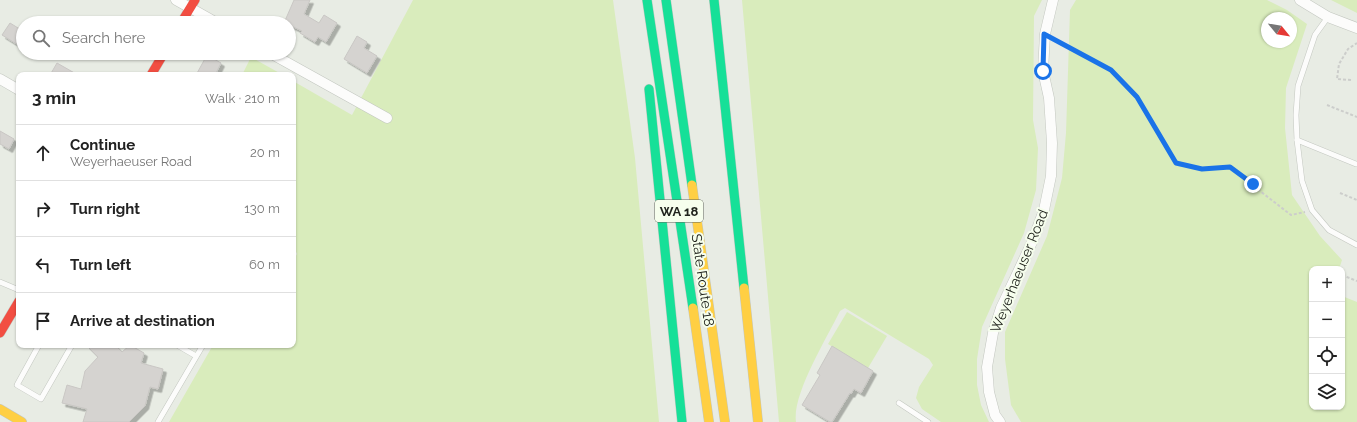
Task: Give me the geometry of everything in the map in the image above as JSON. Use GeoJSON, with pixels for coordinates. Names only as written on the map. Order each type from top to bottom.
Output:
{"type":"FeatureCollection","features":[{"type":"Feature","properties":{"kind":"main road"},"geometry":{"type":"LineString","coordinates":[[646,0],[649,91],[682,422]]}},
{"type":"Feature","properties":{"kind":"main road","name":"State Route 18"},"geometry":{"type":"LineString","coordinates":[[646,0],[667,129],[710,422]]}},
{"type":"Feature","properties":{"kind":"main road","name":"State Route 18"},"geometry":{"type":"LineString","coordinates":[[666,0],[726,422]]}},
{"type":"Feature","properties":{"kind":"main road"},"geometry":{"type":"LineString","coordinates":[[714,0],[758,422]]}},
{"type":"Feature","properties":{"kind":"main road"},"geometry":{"type":"LineString","coordinates":[[185,16],[192,4]]}},
{"type":"Feature","properties":{"kind":"main road"},"geometry":{"type":"LineString","coordinates":[[153,72],[160,60]]}},
{"type":"Feature","properties":{"kind":"main road"},"geometry":{"type":"LineString","coordinates":[[0,333],[16,306]]}},
{"type":"Feature","properties":{"kind":"main road"},"geometry":{"type":"LineString","coordinates":[[0,409],[22,422]]}},
{"type":"Feature","properties":{"kind":"street"},"geometry":{"type":"LineString","coordinates":[[176,0],[192,4],[208,16]]}},
{"type":"Feature","properties":{"kind":"street","name":"Weyerhaeuser Road"},"geometry":{"type":"LineString","coordinates":[[1000,422],[995,415],[989,392],[987,367],[993,334],[1001,308],[1033,240],[1044,210],[1050,176],[1052,143],[1049,98],[1043,71],[1044,34],[1053,0]]}},
{"type":"Feature","properties":{"kind":"street"},"geometry":{"type":"LineString","coordinates":[[1300,0],[1328,17],[1357,28]]}},
{"type":"Feature","properties":{"kind":"street"},"geometry":{"type":"LineString","coordinates":[[283,60],[387,118]]}},
{"type":"Feature","properties":{"kind":"street"},"geometry":{"type":"LineString","coordinates":[[0,79],[16,88]]}},
{"type":"Feature","properties":{"kind":"lane"},"geometry":{"type":"LineString","coordinates":[[1328,17],[1315,35],[1298,86],[1296,115],[1297,140],[1302,181],[1312,210],[1329,230],[1357,245]]}},
{"type":"Feature","properties":{"kind":"lane"},"geometry":{"type":"LineString","coordinates":[[1297,140],[1356,164]]}},
{"type":"Feature","properties":{"kind":"lane"},"geometry":{"type":"LineString","coordinates":[[0,282],[16,289]]}},
{"type":"Feature","properties":{"kind":"lane"},"geometry":{"type":"LineString","coordinates":[[37,348],[17,385],[41,399],[70,348]]}},
{"type":"Feature","properties":{"kind":"lane"},"geometry":{"type":"LineString","coordinates":[[182,348],[196,356]]}},
{"type":"Feature","properties":{"kind":"lane"},"geometry":{"type":"LineString","coordinates":[[158,422],[201,348]]}},
{"type":"Feature","properties":{"kind":"lane"},"geometry":{"type":"LineString","coordinates":[[899,403],[928,422]]}},
{"type":"Feature","properties":{"kind":"path"},"geometry":{"type":"LineString","coordinates":[[1044,34],[1111,70],[1137,97],[1176,163],[1202,169],[1230,167],[1291,214],[1312,210]]}},
{"type":"Feature","properties":{"kind":"path"},"geometry":{"type":"LineString","coordinates":[[1351,80],[1337,79],[1339,64],[1348,49],[1357,43]]}},
{"type":"Feature","properties":{"kind":"path"},"geometry":{"type":"LineString","coordinates":[[1327,105],[1357,117]]}},
{"type":"Feature","properties":{"kind":"path"},"geometry":{"type":"LineString","coordinates":[[1340,193],[1357,200]]}},
{"type":"Feature","properties":{"kind":"path"},"geometry":{"type":"LineString","coordinates":[[1345,276],[1357,281]]}},
{"type":"Feature","properties":{"kind":"green space"},"geometry":{"type":"Polygon","coordinates":[[[413,0],[613,0],[635,158],[659,422],[169,422],[211,348],[296,348],[296,83],[352,115],[413,0]]]}},
{"type":"Feature","properties":{"kind":"green space"},"geometry":{"type":"Polygon","coordinates":[[[742,0],[1042,0],[1034,16],[1033,120],[1038,148],[1036,190],[1024,233],[982,327],[977,359],[977,385],[981,405],[989,422],[941,422],[922,409],[916,398],[919,387],[933,365],[929,359],[845,308],[840,311],[805,382],[796,410],[796,422],[779,422],[742,0]]]}},
{"type":"Feature","properties":{"kind":"green space"},"geometry":{"type":"Polygon","coordinates":[[[1076,0],[1267,0],[1290,12],[1261,12],[1261,48],[1297,48],[1297,17],[1307,24],[1286,88],[1285,128],[1292,195],[1320,236],[1342,260],[1340,266],[1309,266],[1309,410],[1345,410],[1345,297],[1357,302],[1357,422],[1021,422],[1011,405],[1005,359],[1005,332],[1047,236],[1062,178],[1066,133],[1070,10],[1076,0]]]}},
{"type":"Feature","properties":{"kind":"green space"},"geometry":{"type":"Polygon","coordinates":[[[1331,0],[1357,0],[1357,13],[1331,0]]]}},
{"type":"Feature","properties":{"kind":"green space"},"geometry":{"type":"Polygon","coordinates":[[[250,60],[256,60],[278,72],[244,72],[250,60]]]}},
{"type":"Feature","properties":{"kind":"green space"},"geometry":{"type":"Polygon","coordinates":[[[847,312],[887,336],[868,368],[828,344],[847,312]]]}},
{"type":"Feature","properties":{"kind":"building"},"geometry":{"type":"Polygon","coordinates":[[[294,0],[310,0],[304,14],[319,23],[324,15],[337,23],[326,42],[318,37],[315,42],[300,33],[302,31],[296,28],[296,16],[287,16],[294,0]]]}},
{"type":"Feature","properties":{"kind":"building"},"geometry":{"type":"Polygon","coordinates":[[[10,23],[16,27],[16,44],[2,35],[10,23]]]}},
{"type":"Feature","properties":{"kind":"building"},"geometry":{"type":"Polygon","coordinates":[[[357,36],[367,42],[364,48],[377,56],[367,73],[344,59],[357,36]]]}},
{"type":"Feature","properties":{"kind":"building"},"geometry":{"type":"Polygon","coordinates":[[[204,60],[216,60],[221,63],[216,72],[198,72],[204,60]]]}},
{"type":"Feature","properties":{"kind":"building"},"geometry":{"type":"Polygon","coordinates":[[[57,63],[73,72],[52,72],[57,63]]]}},
{"type":"Feature","properties":{"kind":"building"},"geometry":{"type":"Polygon","coordinates":[[[0,131],[14,139],[9,149],[0,144],[0,131]]]}},
{"type":"Feature","properties":{"kind":"building"},"geometry":{"type":"Polygon","coordinates":[[[832,346],[873,371],[861,393],[854,389],[832,422],[830,422],[802,405],[820,375],[817,373],[832,346]]]}},
{"type":"Feature","properties":{"kind":"building"},"geometry":{"type":"Polygon","coordinates":[[[89,348],[118,348],[122,352],[127,348],[135,348],[144,353],[141,363],[163,369],[158,389],[150,387],[145,406],[129,422],[83,422],[87,409],[62,403],[67,385],[81,389],[85,371],[98,357],[89,348]]]}},
{"type":"Feature","properties":{"kind":"traffic: fast"},"geometry":{"type":"LineString","coordinates":[[647,0],[693,308]]}},
{"type":"Feature","properties":{"kind":"traffic: fast"},"geometry":{"type":"LineString","coordinates":[[666,0],[692,185]]}},
{"type":"Feature","properties":{"kind":"traffic: fast"},"geometry":{"type":"LineString","coordinates":[[714,0],[744,288]]}},
{"type":"Feature","properties":{"kind":"traffic: fast"},"geometry":{"type":"LineString","coordinates":[[649,89],[682,422]]}},
{"type":"Feature","properties":{"kind":"traffic: slow"},"geometry":{"type":"LineString","coordinates":[[692,185],[725,422]]}},
{"type":"Feature","properties":{"kind":"traffic: slow"},"geometry":{"type":"LineString","coordinates":[[744,288],[758,422]]}},
{"type":"Feature","properties":{"kind":"traffic: slow"},"geometry":{"type":"LineString","coordinates":[[693,308],[709,422]]}},
{"type":"Feature","properties":{"kind":"traffic: slow"},"geometry":{"type":"LineString","coordinates":[[0,409],[22,422]]}},
{"type":"Feature","properties":{"kind":"traffic: jam"},"geometry":{"type":"LineString","coordinates":[[185,16],[195,0]]}},
{"type":"Feature","properties":{"kind":"traffic: jam"},"geometry":{"type":"LineString","coordinates":[[153,72],[160,60]]}},
{"type":"Feature","properties":{"kind":"traffic: jam"},"geometry":{"type":"LineString","coordinates":[[0,333],[16,306]]}},
{"type":"Feature","properties":{"kind":"route"},"geometry":{"type":"LineString","coordinates":[[1043,71],[1044,34],[1111,70],[1137,97],[1176,163],[1202,169],[1230,167],[1253,184]]}}]}
